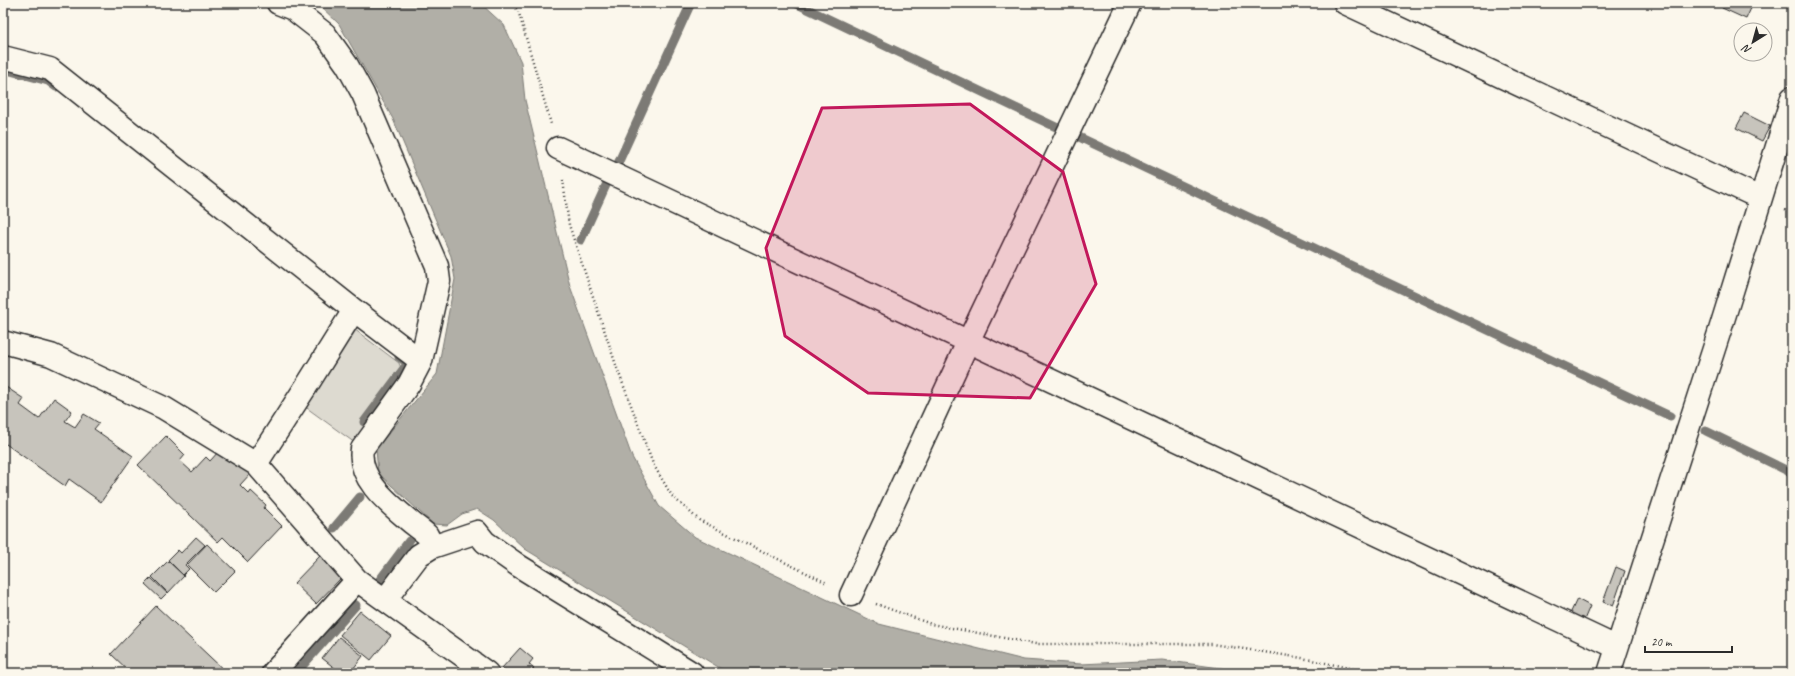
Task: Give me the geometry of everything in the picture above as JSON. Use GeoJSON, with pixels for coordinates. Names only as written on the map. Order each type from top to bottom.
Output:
{"type":"FeatureCollection","features":[{"type":"Feature","properties":{"kind":"street"},"geometry":{"type":"LineString","coordinates":[[278,3],[292,9],[325,34],[346,65],[363,94],[437,266],[439,282],[421,360],[409,384],[362,449],[361,458],[367,477],[395,508],[426,535],[432,547]]}},
{"type":"Feature","properties":{"kind":"street"},"geometry":{"type":"LineString","coordinates":[[851,595],[968,342],[1130,3]]}},
{"type":"Feature","properties":{"kind":"street"},"geometry":{"type":"LineString","coordinates":[[1345,3],[1760,198]]}},
{"type":"Feature","properties":{"kind":"street"},"geometry":{"type":"LineString","coordinates":[[3,57],[50,69],[354,310],[421,360]]}},
{"type":"Feature","properties":{"kind":"street"},"geometry":{"type":"LineString","coordinates":[[1609,673],[1616,647],[1717,337],[1792,98]]}},
{"type":"Feature","properties":{"kind":"street"},"geometry":{"type":"LineString","coordinates":[[558,148],[1616,647]]}},
{"type":"Feature","properties":{"kind":"street"},"geometry":{"type":"LineString","coordinates":[[256,464],[354,310]]}},
{"type":"Feature","properties":{"kind":"street"},"geometry":{"type":"LineString","coordinates":[[3,342],[51,355],[164,408],[256,464],[357,580],[483,672]]}},
{"type":"Feature","properties":{"kind":"street"},"geometry":{"type":"LineString","coordinates":[[385,600],[419,555],[432,547],[477,532],[485,542],[519,566],[692,673]]}},
{"type":"Feature","properties":{"kind":"street"},"geometry":{"type":"LineString","coordinates":[[273,673],[357,580]]}},
{"type":"Feature","properties":{"kind":"path"},"geometry":{"type":"LineString","coordinates":[[510,3],[518,10],[558,148]]}},
{"type":"Feature","properties":{"kind":"highlighted area"},"geometry":{"type":"Polygon","coordinates":[[[970,104],[1063,172],[1096,284],[1030,398],[868,393],[785,336],[766,248],[822,108],[970,104]]]}},
{"type":"Feature","properties":{"kind":"shaded area"},"geometry":{"type":"Polygon","coordinates":[[[317,3],[480,3],[504,25],[521,62],[525,100],[570,286],[632,457],[659,506],[695,537],[879,624],[1024,660],[1081,664],[1162,660],[1257,673],[728,673],[525,549],[494,520],[477,509],[462,514],[447,525],[433,524],[378,473],[376,449],[437,374],[455,279],[451,256],[393,119],[339,24],[317,3]]]}},
{"type":"Feature","properties":{"kind":"shaded area"},"geometry":{"type":"Polygon","coordinates":[[[350,326],[399,363],[401,368],[361,422],[367,427],[355,443],[300,403],[350,326]]]}},
{"type":"Feature","properties":{"kind":"building"},"geometry":{"type":"Polygon","coordinates":[[[1725,3],[1745,3],[1752,6],[1746,19],[1722,8],[1725,3]]]}},
{"type":"Feature","properties":{"kind":"building"},"geometry":{"type":"Polygon","coordinates":[[[1744,113],[1770,126],[1762,141],[1736,128],[1744,113]]]}},
{"type":"Feature","properties":{"kind":"building"},"geometry":{"type":"Polygon","coordinates":[[[3,385],[24,399],[20,405],[39,419],[54,398],[72,411],[65,421],[75,427],[84,414],[99,423],[94,429],[133,456],[101,502],[69,479],[65,486],[3,442],[3,385]]]}},
{"type":"Feature","properties":{"kind":"building"},"geometry":{"type":"Polygon","coordinates":[[[166,436],[185,455],[180,461],[192,472],[206,457],[210,461],[219,451],[231,462],[235,458],[251,473],[240,485],[249,494],[251,491],[266,505],[264,508],[282,526],[248,562],[223,537],[218,542],[138,465],[166,436]]]}},
{"type":"Feature","properties":{"kind":"building"},"geometry":{"type":"Polygon","coordinates":[[[196,537],[205,545],[185,565],[189,569],[183,575],[168,560],[178,550],[181,553],[196,537]]]}},
{"type":"Feature","properties":{"kind":"building"},"geometry":{"type":"Polygon","coordinates":[[[207,544],[235,571],[214,592],[187,565],[207,544]]]}},
{"type":"Feature","properties":{"kind":"building"},"geometry":{"type":"Polygon","coordinates":[[[320,556],[342,577],[316,604],[294,583],[320,556]]]}},
{"type":"Feature","properties":{"kind":"building"},"geometry":{"type":"Polygon","coordinates":[[[168,561],[184,576],[168,593],[152,577],[168,561]]]}},
{"type":"Feature","properties":{"kind":"building"},"geometry":{"type":"Polygon","coordinates":[[[1616,567],[1625,571],[1613,606],[1603,602],[1616,567]]]}},
{"type":"Feature","properties":{"kind":"building"},"geometry":{"type":"Polygon","coordinates":[[[151,578],[167,593],[161,599],[145,584],[151,578]]]}},
{"type":"Feature","properties":{"kind":"building"},"geometry":{"type":"Polygon","coordinates":[[[1577,599],[1590,606],[1584,620],[1570,614],[1577,599]]]}},
{"type":"Feature","properties":{"kind":"building"},"geometry":{"type":"Polygon","coordinates":[[[156,606],[227,673],[131,673],[111,654],[156,606]]]}},
{"type":"Feature","properties":{"kind":"building"},"geometry":{"type":"Polygon","coordinates":[[[360,611],[391,636],[371,660],[340,635],[360,611]]]}},
{"type":"Feature","properties":{"kind":"building"},"geometry":{"type":"Polygon","coordinates":[[[339,637],[363,656],[350,673],[341,673],[322,658],[339,637]]]}},
{"type":"Feature","properties":{"kind":"building"},"geometry":{"type":"Polygon","coordinates":[[[520,648],[533,659],[529,664],[534,668],[529,673],[507,673],[502,668],[520,648]]]}},
{"type":"Feature","properties":{"kind":"waterway"},"geometry":{"type":"LineString","coordinates":[[615,170],[691,3]]}},
{"type":"Feature","properties":{"kind":"waterway"},"geometry":{"type":"LineString","coordinates":[[795,3],[1058,128]]}},
{"type":"Feature","properties":{"kind":"waterway"},"geometry":{"type":"LineString","coordinates":[[3,69],[48,81],[56,87]]}},
{"type":"Feature","properties":{"kind":"waterway"},"geometry":{"type":"LineString","coordinates":[[1079,137],[1670,416]]}},
{"type":"Feature","properties":{"kind":"waterway"},"geometry":{"type":"LineString","coordinates":[[581,240],[607,183]]}},
{"type":"Feature","properties":{"kind":"waterway"},"geometry":{"type":"LineString","coordinates":[[364,422],[408,363],[399,357]]}},
{"type":"Feature","properties":{"kind":"waterway"},"geometry":{"type":"LineString","coordinates":[[1706,431],[1792,473]]}},
{"type":"Feature","properties":{"kind":"waterway"},"geometry":{"type":"LineString","coordinates":[[334,528],[360,497]]}},
{"type":"Feature","properties":{"kind":"waterway"},"geometry":{"type":"LineString","coordinates":[[379,581],[409,541]]}},
{"type":"Feature","properties":{"kind":"waterway"},"geometry":{"type":"LineString","coordinates":[[296,673],[356,605]]}}]}
